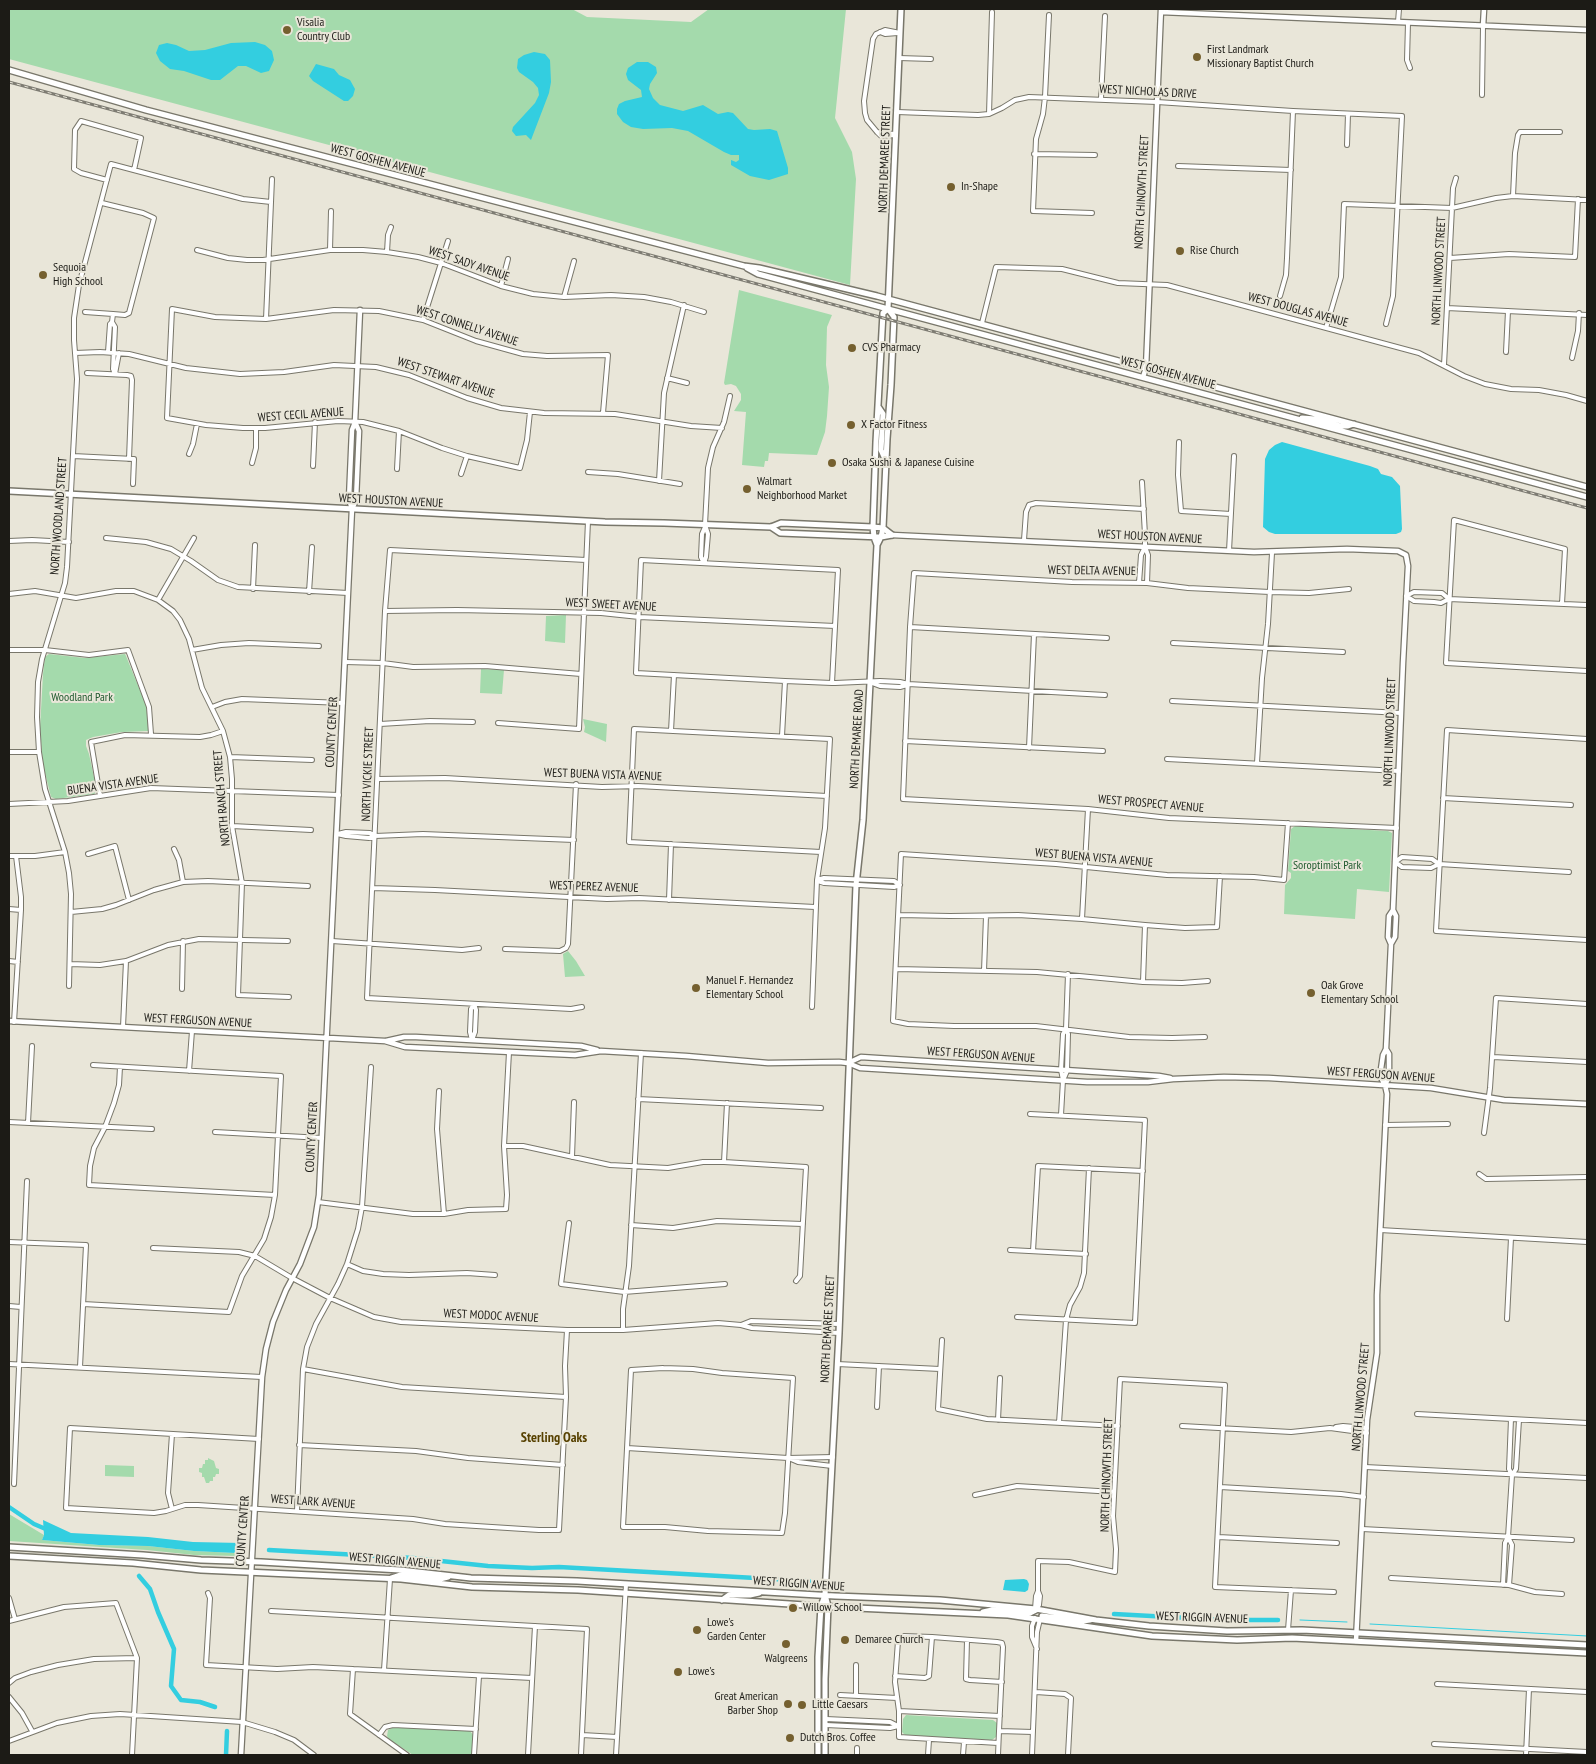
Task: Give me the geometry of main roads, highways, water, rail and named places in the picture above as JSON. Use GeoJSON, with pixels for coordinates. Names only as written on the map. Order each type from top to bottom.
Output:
{"type":"FeatureCollection","features":[{"type":"Feature","properties":{"kind":"main road","name":"NORTH DEMAREE STREET"},"geometry":{"type":"LineString","coordinates":[[877,545],[873,527],[883,313],[888,309],[889,299],[901,9]]}},
{"type":"Feature","properties":{"kind":"main road","name":"WEST GOSHEN AVENUE"},"geometry":{"type":"LineString","coordinates":[[9,70],[146,110],[744,266],[889,299],[982,323],[1587,487]]}},
{"type":"Feature","properties":{"kind":"main road","name":"WEST GOSHEN AVENUE"},"geometry":{"type":"LineString","coordinates":[[744,266],[758,274],[1587,497]]}},
{"type":"Feature","properties":{"kind":"main road","name":"NORTH DEMAREE STREET"},"geometry":{"type":"LineString","coordinates":[[888,309],[894,316],[889,418]]}},
{"type":"Feature","properties":{"kind":"main road"},"geometry":{"type":"LineString","coordinates":[[879,408],[883,414],[881,450],[886,459]]}},
{"type":"Feature","properties":{"kind":"main road"},"geometry":{"type":"LineString","coordinates":[[1299,419],[1304,417],[1340,426],[1354,424]]}},
{"type":"Feature","properties":{"kind":"main road","name":"NORTH DEMAREE ROAD"},"geometry":{"type":"LineString","coordinates":[[848,1063],[856,882],[863,820],[877,545],[883,528],[889,418]]}},
{"type":"Feature","properties":{"kind":"main road","name":"WEST HOUSTON AVENUE"},"geometry":{"type":"LineString","coordinates":[[9,491],[588,521],[772,527],[781,523],[873,527],[883,528],[892,534],[874,537],[780,532],[772,527]]}},
{"type":"Feature","properties":{"kind":"main road","name":"NORTH DEMAREE STREET"},"geometry":{"type":"LineString","coordinates":[[818,1755],[817,1686],[821,1606],[825,1595],[839,1333],[848,1063]]}},
{"type":"Feature","properties":{"kind":"main road","name":"WEST RIGGIN AVENUE"},"geometry":{"type":"LineString","coordinates":[[9,1547],[201,1560],[400,1570],[515,1580],[940,1600],[1035,1609],[1096,1620],[1149,1626],[1227,1631],[1288,1630],[1587,1645]]}},
{"type":"Feature","properties":{"kind":"main road","name":"WEST RIGGIN AVENUE"},"geometry":{"type":"LineString","coordinates":[[9,1556],[143,1564],[191,1569],[390,1579],[472,1587],[625,1593],[821,1606],[979,1613],[1037,1618],[1152,1636],[1237,1640],[1292,1638],[1587,1653]]}},
{"type":"Feature","properties":{"kind":"main road"},"geometry":{"type":"LineString","coordinates":[[390,1579],[398,1575],[440,1579],[452,1576]]}},
{"type":"Feature","properties":{"kind":"main road"},"geometry":{"type":"LineString","coordinates":[[722,1600],[729,1595],[750,1595],[763,1592]]}},
{"type":"Feature","properties":{"kind":"main road","name":"NORTH DEMAREE STREET"},"geometry":{"type":"LineString","coordinates":[[824,1755],[828,1606],[825,1595]]}},
{"type":"Feature","properties":{"kind":"main road"},"geometry":{"type":"LineString","coordinates":[[979,1613],[992,1610],[1030,1613],[1035,1609]]}},
{"type":"Feature","properties":{"kind":"main road"},"geometry":{"type":"LineString","coordinates":[[1037,1618],[1039,1616],[1083,1622],[1096,1620]]}},
{"type":"Feature","properties":{"kind":"main road"},"geometry":{"type":"LineString","coordinates":[[817,1686],[821,1694],[822,1718],[826,1722]]}},
{"type":"Feature","properties":{"kind":"main road"},"geometry":{"type":"LineString","coordinates":[[819,1722],[822,1727],[822,1752],[824,1755]]}},
{"type":"Feature","properties":{"kind":"water"},"geometry":{"type":"Polygon","coordinates":[[[255,42],[265,45],[272,51],[274,60],[269,71],[261,73],[246,66],[238,66],[220,80],[211,80],[184,71],[170,69],[160,61],[156,53],[159,45],[167,43],[189,51],[205,50],[231,43],[255,42]]]}},
{"type":"Feature","properties":{"kind":"water"},"geometry":{"type":"Polygon","coordinates":[[[534,52],[545,54],[550,60],[551,82],[549,93],[531,140],[526,135],[516,136],[512,131],[513,127],[535,103],[539,95],[538,88],[519,72],[517,68],[518,59],[534,52]]]}},
{"type":"Feature","properties":{"kind":"water"},"geometry":{"type":"Polygon","coordinates":[[[637,62],[648,62],[656,67],[657,73],[649,89],[653,98],[660,105],[683,111],[703,105],[718,114],[733,113],[748,129],[770,129],[777,131],[788,174],[769,180],[750,176],[731,165],[731,160],[736,162],[739,160],[739,155],[731,155],[724,152],[688,131],[672,128],[643,129],[631,127],[623,122],[617,114],[619,104],[642,97],[641,90],[628,80],[626,74],[628,68],[637,62]]]}},
{"type":"Feature","properties":{"kind":"water"},"geometry":{"type":"Polygon","coordinates":[[[316,64],[334,69],[339,75],[350,80],[355,89],[353,96],[348,101],[344,101],[313,81],[309,76],[316,64]]]}},
{"type":"Feature","properties":{"kind":"water"},"geometry":{"type":"Polygon","coordinates":[[[1282,442],[1370,466],[1378,469],[1381,474],[1392,477],[1400,486],[1401,532],[1396,534],[1275,534],[1269,532],[1263,527],[1265,459],[1269,450],[1282,442]]]}},
{"type":"Feature","properties":{"kind":"water"},"geometry":{"type":"Polygon","coordinates":[[[43,1520],[71,1533],[148,1537],[193,1542],[242,1543],[242,1549],[235,1553],[42,1540],[44,1535],[43,1520]]]}},
{"type":"Feature","properties":{"kind":"water"},"geometry":{"type":"Polygon","coordinates":[[[1024,1579],[1029,1584],[1028,1590],[1025,1592],[1003,1590],[1005,1580],[1024,1579]]]}},
{"type":"Feature","properties":{"kind":"waterway"},"geometry":{"type":"LineString","coordinates":[[9,1507],[34,1524],[48,1530]]}},
{"type":"Feature","properties":{"kind":"waterway"},"geometry":{"type":"LineString","coordinates":[[269,1550],[413,1558],[488,1566],[559,1567],[809,1581]]}},
{"type":"Feature","properties":{"kind":"waterway"},"geometry":{"type":"LineString","coordinates":[[139,1576],[150,1589],[174,1649],[171,1686],[181,1700],[200,1702],[215,1707]]}},
{"type":"Feature","properties":{"kind":"waterway"},"geometry":{"type":"LineString","coordinates":[[1114,1614],[1226,1620],[1278,1620]]}},
{"type":"Feature","properties":{"kind":"waterway"},"geometry":{"type":"LineString","coordinates":[[1300,1620],[1347,1622]]}},
{"type":"Feature","properties":{"kind":"waterway"},"geometry":{"type":"LineString","coordinates":[[1370,1624],[1587,1636]]}},
{"type":"Feature","properties":{"kind":"waterway"},"geometry":{"type":"LineString","coordinates":[[226,1755],[227,1731]]}},
{"type":"Feature","properties":{"kind":"railway"},"geometry":{"type":"LineString","coordinates":[[9,82],[1587,508]]}},
{"type":"Feature","properties":{"kind":"place","name":"Visalia Country Club"},"geometry":{"type":"Point","coordinates":[287,30]}},
{"type":"Feature","properties":{"kind":"place","name":"First Landmark Missionary Baptist Church"},"geometry":{"type":"Point","coordinates":[1197,57]}},
{"type":"Feature","properties":{"kind":"place","name":"In-Shape"},"geometry":{"type":"Point","coordinates":[951,187]}},
{"type":"Feature","properties":{"kind":"place","name":"Rise Church"},"geometry":{"type":"Point","coordinates":[1180,251]}},
{"type":"Feature","properties":{"kind":"place","name":"Sequoia High School"},"geometry":{"type":"Point","coordinates":[43,275]}},
{"type":"Feature","properties":{"kind":"place","name":"CVS Pharmacy"},"geometry":{"type":"Point","coordinates":[852,348]}},
{"type":"Feature","properties":{"kind":"place","name":"X Factor Fitness"},"geometry":{"type":"Point","coordinates":[851,425]}},
{"type":"Feature","properties":{"kind":"place","name":"Osaka Sushi & Japanese Cuisine"},"geometry":{"type":"Point","coordinates":[832,463]}},
{"type":"Feature","properties":{"kind":"place","name":"Walmart Neighborhood Market"},"geometry":{"type":"Point","coordinates":[747,489]}},
{"type":"Feature","properties":{"kind":"place","name":"Manuel F. Hernandez Elementary School"},"geometry":{"type":"Point","coordinates":[696,988]}},
{"type":"Feature","properties":{"kind":"place","name":"Oak Grove Elementary School"},"geometry":{"type":"Point","coordinates":[1311,993]}},
{"type":"Feature","properties":{"kind":"place","name":"Willow School"},"geometry":{"type":"Point","coordinates":[793,1608]}},
{"type":"Feature","properties":{"kind":"place","name":"Lowe's Garden Center"},"geometry":{"type":"Point","coordinates":[697,1630]}},
{"type":"Feature","properties":{"kind":"place","name":"Demaree Church"},"geometry":{"type":"Point","coordinates":[845,1640]}},
{"type":"Feature","properties":{"kind":"place","name":"Walgreens"},"geometry":{"type":"Point","coordinates":[786,1644]}},
{"type":"Feature","properties":{"kind":"place","name":"Lowe's"},"geometry":{"type":"Point","coordinates":[678,1672]}},
{"type":"Feature","properties":{"kind":"place","name":"Great American Barber Shop"},"geometry":{"type":"Point","coordinates":[788,1704]}},
{"type":"Feature","properties":{"kind":"place","name":"Little Caesars"},"geometry":{"type":"Point","coordinates":[802,1705]}},
{"type":"Feature","properties":{"kind":"place","name":"Dutch Bros. Coffee"},"geometry":{"type":"Point","coordinates":[790,1738]}},
{"type":"Feature","properties":{"kind":"district","name":"Sterling Oaks"},"geometry":{"type":"Point","coordinates":[554,1438]}},
{"type":"Feature","properties":{"kind":"park label","name":"Woodland Park"},"geometry":{"type":"Point","coordinates":[82,698]}},
{"type":"Feature","properties":{"kind":"park label","name":"Soroptimist Park"},"geometry":{"type":"Point","coordinates":[1327,866]}}]}
